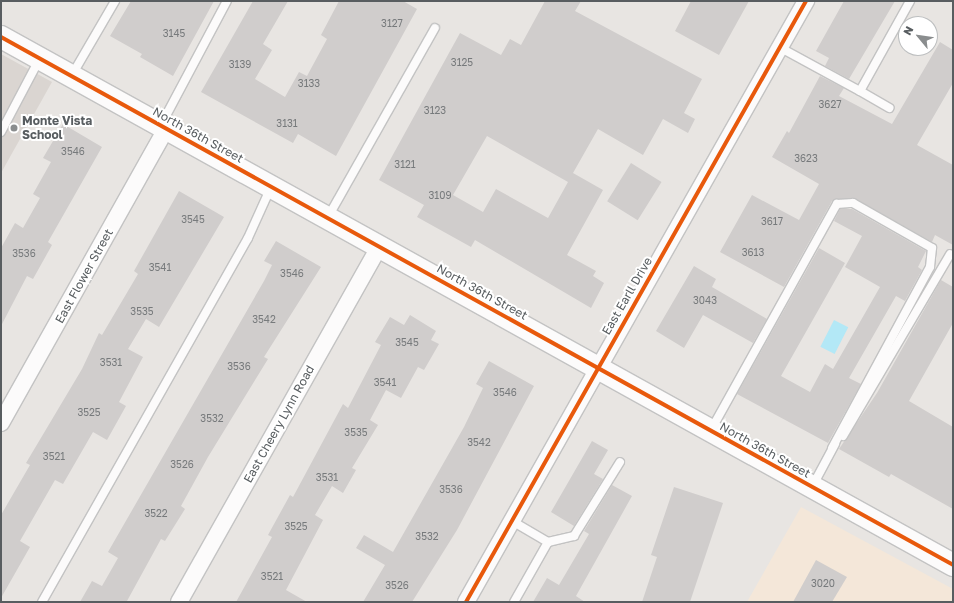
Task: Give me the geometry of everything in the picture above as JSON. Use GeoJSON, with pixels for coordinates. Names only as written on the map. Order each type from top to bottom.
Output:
{"type":"FeatureCollection","features":[{"type":"Feature","properties":{"kind":"main road","name":"North 36th Street"},"geometry":{"type":"LineString","coordinates":[[1,36],[953,565]]}},
{"type":"Feature","properties":{"kind":"street","name":"East Earll Drive"},"geometry":{"type":"LineString","coordinates":[[466,602],[597,368],[806,1]]}},
{"type":"Feature","properties":{"kind":"street","name":"East Flower Street"},"geometry":{"type":"LineString","coordinates":[[1,423],[163,127]]}},
{"type":"Feature","properties":{"kind":"street","name":"East Cheery Lynn Road"},"geometry":{"type":"LineString","coordinates":[[179,602],[379,247]]}},
{"type":"Feature","properties":{"kind":"lane"},"geometry":{"type":"LineString","coordinates":[[72,76],[115,1]]}},
{"type":"Feature","properties":{"kind":"lane"},"geometry":{"type":"LineString","coordinates":[[163,127],[228,1]]}},
{"type":"Feature","properties":{"kind":"lane"},"geometry":{"type":"LineString","coordinates":[[860,91],[910,1]]}},
{"type":"Feature","properties":{"kind":"lane"},"geometry":{"type":"LineString","coordinates":[[327,218],[435,28]]}},
{"type":"Feature","properties":{"kind":"lane"},"geometry":{"type":"LineString","coordinates":[[779,47],[890,108]]}},
{"type":"Feature","properties":{"kind":"lane"},"geometry":{"type":"LineString","coordinates":[[1,132],[40,58]]}},
{"type":"Feature","properties":{"kind":"lane"},"geometry":{"type":"LineString","coordinates":[[42,602],[248,238],[271,187]]}},
{"type":"Feature","properties":{"kind":"lane"},"geometry":{"type":"LineString","coordinates":[[711,431],[837,204],[853,203],[932,248],[930,267],[812,488]]}},
{"type":"Feature","properties":{"kind":"lane"},"geometry":{"type":"LineString","coordinates":[[832,448],[849,428],[950,254]]}},
{"type":"Feature","properties":{"kind":"lane"},"geometry":{"type":"LineString","coordinates":[[512,521],[548,542],[574,536],[620,462]]}},
{"type":"Feature","properties":{"kind":"lane"},"geometry":{"type":"LineString","coordinates":[[514,602],[548,542]]}},
{"type":"Feature","properties":{"kind":"shaded area","name":"Monte Vista School"},"geometry":{"type":"Polygon","coordinates":[[[1,54],[52,82],[1,173],[1,54]]]}},
{"type":"Feature","properties":{"kind":"shaded area"},"geometry":{"type":"Polygon","coordinates":[[[801,507],[953,589],[953,602],[747,602],[801,507]]]}},
{"type":"Feature","properties":{"kind":"water"},"geometry":{"type":"Polygon","coordinates":[[[834,320],[848,327],[835,354],[820,347],[834,320]]]}},
{"type":"Feature","properties":{"kind":"building"},"geometry":{"type":"Polygon","coordinates":[[[131,1],[214,1],[173,76],[140,57],[142,54],[110,36],[131,1]]]}},
{"type":"Feature","properties":{"kind":"building"},"geometry":{"type":"Polygon","coordinates":[[[253,1],[288,1],[263,44],[272,50],[255,79],[285,97],[299,72],[307,76],[327,39],[321,35],[339,1],[403,1],[417,9],[336,156],[298,134],[293,143],[201,92],[253,1]]]}},
{"type":"Feature","properties":{"kind":"building"},"geometry":{"type":"Polygon","coordinates":[[[545,1],[581,1],[575,11],[702,79],[684,113],[695,119],[688,133],[663,119],[643,155],[598,129],[573,173],[603,190],[567,255],[596,271],[593,276],[604,283],[591,308],[475,240],[471,247],[417,217],[424,205],[379,180],[460,33],[501,55],[510,39],[521,45],[545,1]],[[487,136],[453,195],[483,212],[496,189],[548,218],[568,182],[487,136]]]}},
{"type":"Feature","properties":{"kind":"building"},"geometry":{"type":"Polygon","coordinates":[[[691,1],[749,1],[719,55],[675,31],[691,1]]]}},
{"type":"Feature","properties":{"kind":"building"},"geometry":{"type":"Polygon","coordinates":[[[844,1],[895,1],[849,79],[825,66],[829,58],[816,51],[844,1]]]}},
{"type":"Feature","properties":{"kind":"building"},"geometry":{"type":"Polygon","coordinates":[[[940,42],[953,50],[953,83],[917,145],[953,165],[953,245],[935,235],[932,242],[853,198],[832,201],[784,287],[720,252],[752,195],[799,220],[819,184],[772,157],[787,131],[789,133],[820,76],[844,88],[839,96],[892,124],[932,56],[938,56],[938,45],[940,42]]]}},
{"type":"Feature","properties":{"kind":"building"},"geometry":{"type":"Polygon","coordinates":[[[63,124],[102,147],[48,242],[52,245],[33,279],[27,276],[1,326],[1,248],[15,223],[23,228],[40,198],[33,194],[51,162],[43,158],[63,124]]]}},
{"type":"Feature","properties":{"kind":"building"},"geometry":{"type":"Polygon","coordinates":[[[631,163],[662,182],[638,220],[607,201],[631,163]]]}},
{"type":"Feature","properties":{"kind":"building"},"geometry":{"type":"Polygon","coordinates":[[[179,191],[224,217],[159,327],[146,319],[128,349],[143,357],[119,402],[126,406],[107,440],[93,432],[63,484],[55,480],[20,541],[30,547],[1,598],[1,515],[30,465],[26,463],[82,369],[99,333],[102,335],[138,274],[134,271],[179,191]]]}},
{"type":"Feature","properties":{"kind":"building"},"geometry":{"type":"Polygon","coordinates":[[[840,209],[852,209],[926,251],[918,267],[922,270],[905,301],[896,296],[849,378],[861,384],[828,443],[737,394],[819,248],[845,263],[781,376],[810,392],[825,364],[833,369],[880,287],[845,267],[862,236],[834,221],[840,209]]]}},
{"type":"Feature","properties":{"kind":"building"},"geometry":{"type":"Polygon","coordinates":[[[276,241],[321,267],[264,357],[268,359],[208,457],[181,506],[185,509],[165,541],[161,539],[127,601],[130,602],[80,602],[92,581],[102,586],[118,558],[108,552],[264,281],[272,265],[264,261],[276,241]]]}},
{"type":"Feature","properties":{"kind":"building"},"geometry":{"type":"Polygon","coordinates":[[[694,266],[716,279],[712,287],[767,319],[753,343],[703,315],[684,348],[656,331],[694,266]]]}},
{"type":"Feature","properties":{"kind":"building"},"geometry":{"type":"Polygon","coordinates":[[[941,280],[953,287],[953,323],[909,401],[953,427],[953,509],[891,474],[889,477],[839,449],[877,393],[941,280]]]}},
{"type":"Feature","properties":{"kind":"building"},"geometry":{"type":"Polygon","coordinates":[[[410,315],[436,331],[431,340],[439,344],[424,370],[418,367],[401,398],[386,390],[370,420],[378,425],[352,468],[356,470],[343,493],[332,486],[315,515],[323,520],[286,590],[307,602],[236,602],[272,537],[268,535],[290,495],[293,497],[343,404],[348,408],[381,345],[375,342],[390,317],[404,325],[410,315]]]}},
{"type":"Feature","properties":{"kind":"building"},"geometry":{"type":"Polygon","coordinates":[[[489,361],[534,386],[457,530],[412,602],[363,602],[385,565],[356,548],[364,535],[393,552],[464,427],[483,388],[476,384],[489,361]]]}},
{"type":"Feature","properties":{"kind":"building"},"geometry":{"type":"Polygon","coordinates":[[[592,441],[608,450],[594,474],[603,479],[574,526],[551,512],[592,441]]]}},
{"type":"Feature","properties":{"kind":"building"},"geometry":{"type":"Polygon","coordinates":[[[612,485],[632,496],[576,596],[585,602],[533,602],[547,578],[559,585],[589,534],[584,531],[612,485]]]}},
{"type":"Feature","properties":{"kind":"building"},"geometry":{"type":"Polygon","coordinates":[[[674,487],[723,503],[690,602],[642,602],[657,557],[651,555],[674,487]]]}},
{"type":"Feature","properties":{"kind":"building"},"geometry":{"type":"Polygon","coordinates":[[[816,560],[847,577],[832,602],[793,602],[816,560]]]}},
{"type":"Feature","properties":{"kind":"cycle path"},"geometry":{"type":"LineString","coordinates":[[466,602],[806,1]]}},
{"type":"Feature","properties":{"kind":"cycle path"},"geometry":{"type":"LineString","coordinates":[[1,37],[953,565]]}},
{"type":"Feature","properties":{"kind":"place","name":"Monte Vista School"},"geometry":{"type":"Point","coordinates":[14,128]}}]}
